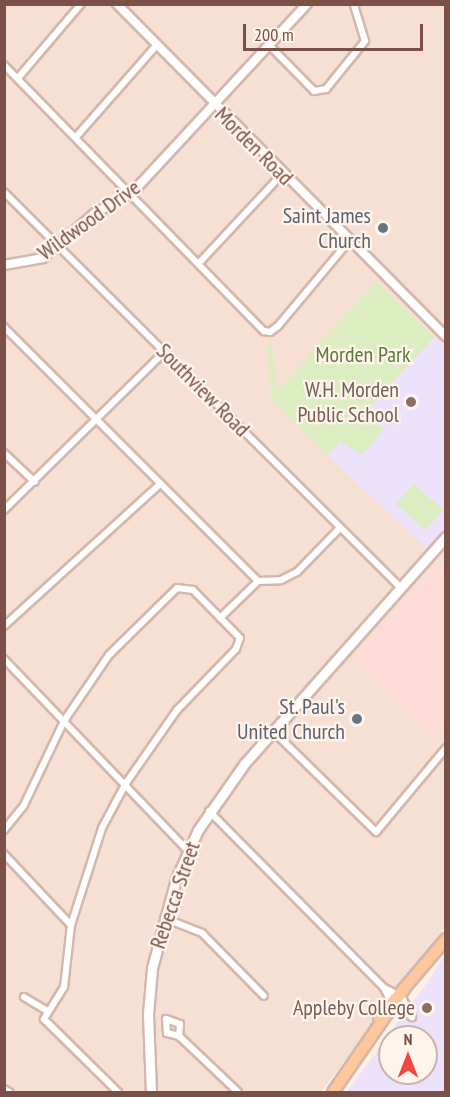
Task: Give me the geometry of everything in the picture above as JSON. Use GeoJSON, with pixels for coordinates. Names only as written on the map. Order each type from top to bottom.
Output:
{"type":"FeatureCollection","features":[{"type":"Feature","properties":{"kind":"main road","name":"Rebecca Street"},"geometry":{"type":"LineString","coordinates":[[150,1092],[148,1014],[164,918],[188,850],[209,811],[274,732],[446,537]]}},
{"type":"Feature","properties":{"kind":"main road"},"geometry":{"type":"LineString","coordinates":[[333,1092],[398,997],[446,939]]}},
{"type":"Feature","properties":{"kind":"street"},"geometry":{"type":"LineString","coordinates":[[18,78],[81,4]]}},
{"type":"Feature","properties":{"kind":"street","name":"Morden Road"},"geometry":{"type":"LineString","coordinates":[[117,4],[213,105],[446,336]]}},
{"type":"Feature","properties":{"kind":"street","name":"Wildwood Drive"},"geometry":{"type":"LineString","coordinates":[[4,265],[23,265],[59,247],[95,213],[131,194],[307,4]]}},
{"type":"Feature","properties":{"kind":"street"},"geometry":{"type":"LineString","coordinates":[[268,44],[314,91],[326,89],[365,40],[354,4]]}},
{"type":"Feature","properties":{"kind":"street"},"geometry":{"type":"LineString","coordinates":[[76,137],[156,46]]}},
{"type":"Feature","properties":{"kind":"street"},"geometry":{"type":"LineString","coordinates":[[4,65],[200,262],[264,331],[270,332],[349,241]]}},
{"type":"Feature","properties":{"kind":"street"},"geometry":{"type":"LineString","coordinates":[[200,262],[282,174]]}},
{"type":"Feature","properties":{"kind":"street","name":"Southview Road"},"geometry":{"type":"LineString","coordinates":[[4,192],[401,588]]}},
{"type":"Feature","properties":{"kind":"street"},"geometry":{"type":"LineString","coordinates":[[4,327],[258,581]]}},
{"type":"Feature","properties":{"kind":"street"},"geometry":{"type":"LineString","coordinates":[[4,510],[35,482],[164,352]]}},
{"type":"Feature","properties":{"kind":"street"},"geometry":{"type":"LineString","coordinates":[[4,453],[35,482]]}},
{"type":"Feature","properties":{"kind":"street"},"geometry":{"type":"LineString","coordinates":[[4,626],[160,484]]}},
{"type":"Feature","properties":{"kind":"street"},"geometry":{"type":"LineString","coordinates":[[220,618],[258,581],[281,580],[297,572],[340,528]]}},
{"type":"Feature","properties":{"kind":"street"},"geometry":{"type":"LineString","coordinates":[[4,830],[24,805],[64,721],[109,656],[177,588],[193,590],[240,638],[236,649],[177,710],[126,783],[102,828],[71,925],[64,987],[44,1019],[106,1085],[118,1092]]}},
{"type":"Feature","properties":{"kind":"street"},"geometry":{"type":"LineString","coordinates":[[6,664],[126,783],[188,850]]}},
{"type":"Feature","properties":{"kind":"street"},"geometry":{"type":"LineString","coordinates":[[274,732],[376,832],[446,748]]}},
{"type":"Feature","properties":{"kind":"street"},"geometry":{"type":"LineString","coordinates":[[209,811],[384,988],[398,997]]}},
{"type":"Feature","properties":{"kind":"street"},"geometry":{"type":"LineString","coordinates":[[4,854],[71,925]]}},
{"type":"Feature","properties":{"kind":"street"},"geometry":{"type":"LineString","coordinates":[[164,918],[202,933],[264,996]]}},
{"type":"Feature","properties":{"kind":"street"},"geometry":{"type":"LineString","coordinates":[[24,997],[48,1011]]}},
{"type":"Feature","properties":{"kind":"street"},"geometry":{"type":"LineString","coordinates":[[179,1036],[238,1092]]}},
{"type":"Feature","properties":{"kind":"street"},"geometry":{"type":"LineString","coordinates":[[101,1092],[106,1085]]}},
{"type":"Feature","properties":{"kind":"street"},"geometry":{"type":"LineString","coordinates":[[4,1089],[9,1092]]}},
{"type":"Feature","properties":{"kind":"shaded area"},"geometry":{"type":"Polygon","coordinates":[[[5,5],[445,5],[445,927],[321,1092],[5,1092],[5,5]]]}},
{"type":"Feature","properties":{"kind":"shaded area","name":"W.H. Morden Public School"},"geometry":{"type":"Polygon","coordinates":[[[434,337],[445,348],[445,528],[427,549],[328,455],[434,337]]]}},
{"type":"Feature","properties":{"kind":"shaded area"},"geometry":{"type":"Polygon","coordinates":[[[437,562],[445,571],[446,726],[435,736],[356,654],[437,562]]]}},
{"type":"Feature","properties":{"kind":"shaded area"},"geometry":{"type":"Polygon","coordinates":[[[445,955],[445,1092],[347,1092],[378,1050],[378,1085],[438,1085],[438,1025],[396,1025],[445,955]]]}},
{"type":"Feature","properties":{"kind":"green space","name":"Morden Park"},"geometry":{"type":"Polygon","coordinates":[[[376,281],[434,337],[363,415],[385,429],[362,455],[340,441],[328,455],[271,399],[268,342],[272,341],[277,391],[376,281]]]}},
{"type":"Feature","properties":{"kind":"green space"},"geometry":{"type":"Polygon","coordinates":[[[414,484],[443,510],[425,530],[396,504],[414,484]]]}},
{"type":"Feature","properties":{"kind":"place","name":"Saint James Church"},"geometry":{"type":"Point","coordinates":[383,228]}},
{"type":"Feature","properties":{"kind":"place","name":"W.H. Morden Public School"},"geometry":{"type":"Point","coordinates":[411,402]}},
{"type":"Feature","properties":{"kind":"place","name":"St. Paul's United Church"},"geometry":{"type":"Point","coordinates":[357,719]}},
{"type":"Feature","properties":{"kind":"place","name":"Appleby College"},"geometry":{"type":"Point","coordinates":[427,1008]}}]}
